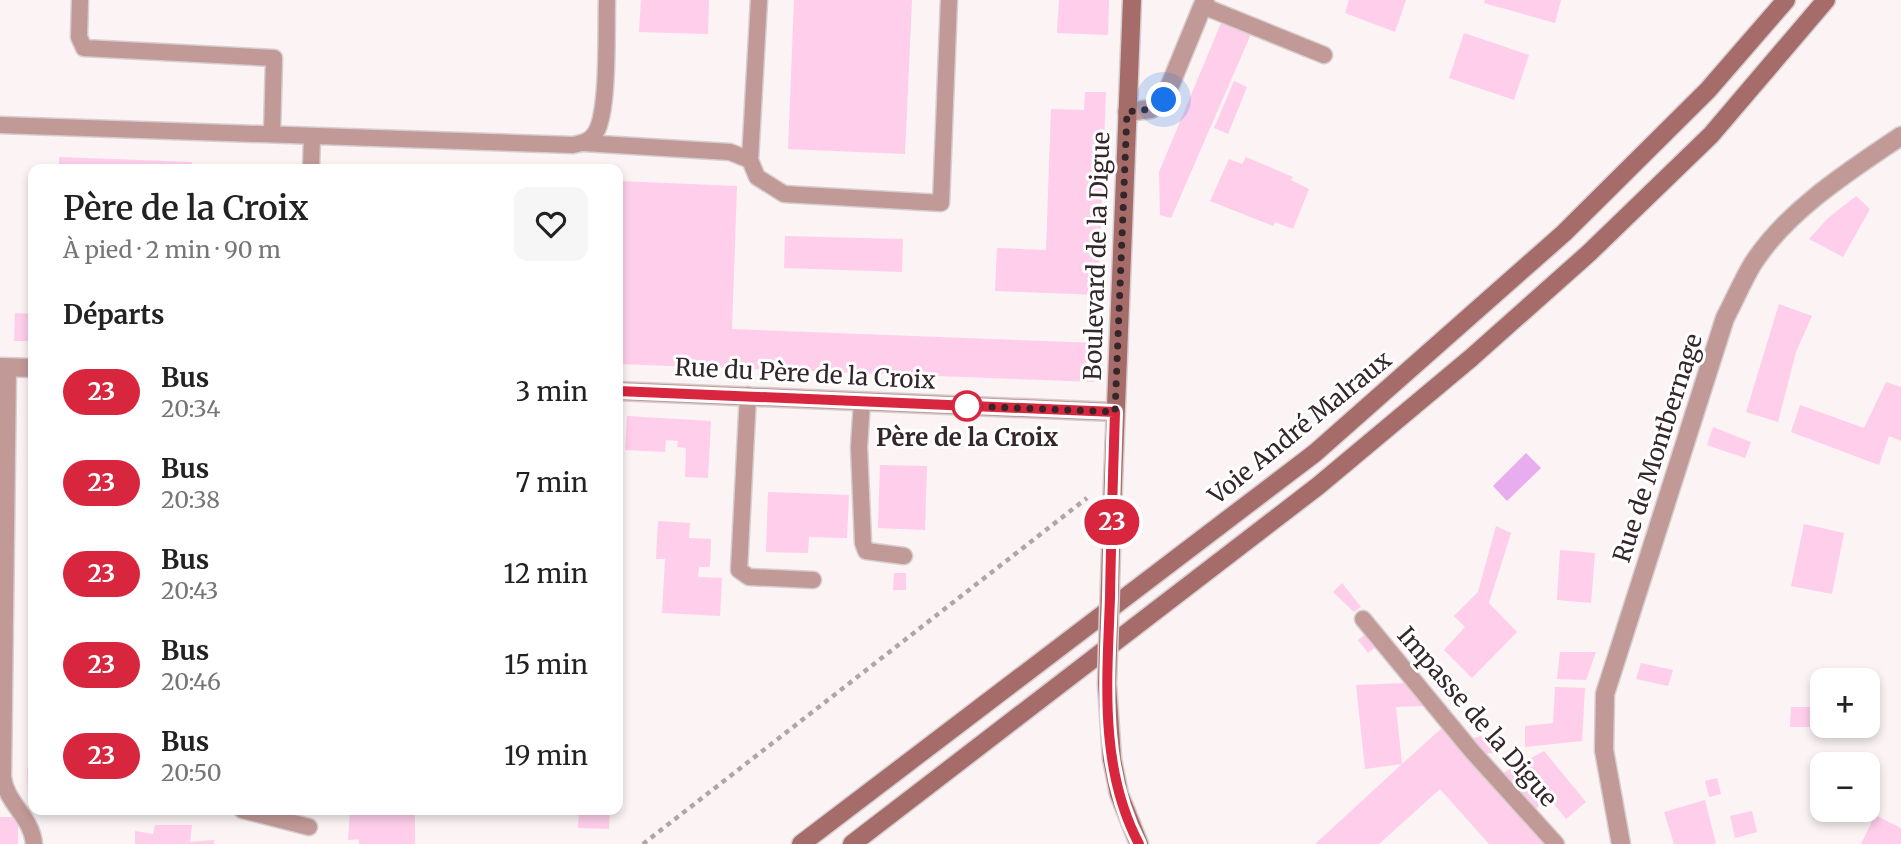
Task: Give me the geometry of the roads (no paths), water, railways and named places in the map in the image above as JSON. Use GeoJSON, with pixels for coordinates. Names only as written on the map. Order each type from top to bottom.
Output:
{"type":"FeatureCollection","features":[{"type":"Feature","properties":{"kind":"main road","name":"Boulevard de la Digue"},"geometry":{"type":"LineString","coordinates":[[1132,0],[1115,412],[1107,712],[1119,794],[1139,844]]}},
{"type":"Feature","properties":{"kind":"main road","name":"Voie André Malraux"},"geometry":{"type":"LineString","coordinates":[[801,844],[1315,453],[1564,233],[1708,90],[1786,0]]}},
{"type":"Feature","properties":{"kind":"main road"},"geometry":{"type":"LineString","coordinates":[[852,844],[1318,486],[1471,358],[1589,253],[1711,135],[1826,0]]}},
{"type":"Feature","properties":{"kind":"street"},"geometry":{"type":"LineString","coordinates":[[1127,112],[1151,109],[1164,100],[1204,3]]}},
{"type":"Feature","properties":{"kind":"street","name":"Rue de Montbernage"},"geometry":{"type":"LineString","coordinates":[[1621,844],[1604,750],[1605,694],[1725,318],[1753,264],[1793,218],[1834,181],[1901,136]]}},
{"type":"Feature","properties":{"kind":"street"},"geometry":{"type":"LineString","coordinates":[[4,367],[28,369]]}},
{"type":"Feature","properties":{"kind":"street","name":"Rue du Père de la Croix"},"geometry":{"type":"LineString","coordinates":[[623,391],[1115,412]]}},
{"type":"Feature","properties":{"kind":"lane"},"geometry":{"type":"LineString","coordinates":[[80,0],[79,37],[84,48],[274,58],[272,134]]}},
{"type":"Feature","properties":{"kind":"lane"},"geometry":{"type":"LineString","coordinates":[[584,143],[595,134],[603,109],[607,0]]}},
{"type":"Feature","properties":{"kind":"lane"},"geometry":{"type":"LineString","coordinates":[[759,0],[750,160],[757,177],[784,194],[941,203],[949,0]]}},
{"type":"Feature","properties":{"kind":"lane"},"geometry":{"type":"LineString","coordinates":[[1204,3],[1324,55]]}},
{"type":"Feature","properties":{"kind":"lane"},"geometry":{"type":"LineString","coordinates":[[0,125],[573,145],[584,143],[730,152],[750,160]]}},
{"type":"Feature","properties":{"kind":"lane"},"geometry":{"type":"LineString","coordinates":[[311,164],[312,136]]}},
{"type":"Feature","properties":{"kind":"lane"},"geometry":{"type":"LineString","coordinates":[[4,367],[3,777],[5,790],[31,829],[34,844]]}},
{"type":"Feature","properties":{"kind":"lane"},"geometry":{"type":"LineString","coordinates":[[748,395],[739,570],[749,577],[813,580]]}},
{"type":"Feature","properties":{"kind":"lane"},"geometry":{"type":"LineString","coordinates":[[862,401],[859,447],[863,543],[866,551],[871,554],[904,556]]}},
{"type":"Feature","properties":{"kind":"lane","name":"Impasse de la Digue"},"geometry":{"type":"LineString","coordinates":[[1363,619],[1471,750],[1556,844]]}},
{"type":"Feature","properties":{"kind":"lane"},"geometry":{"type":"LineString","coordinates":[[262,815],[309,827]]}},
{"type":"Feature","properties":{"kind":"place","name":"Père de la Croix"},"geometry":{"type":"Point","coordinates":[967,406]}}]}
